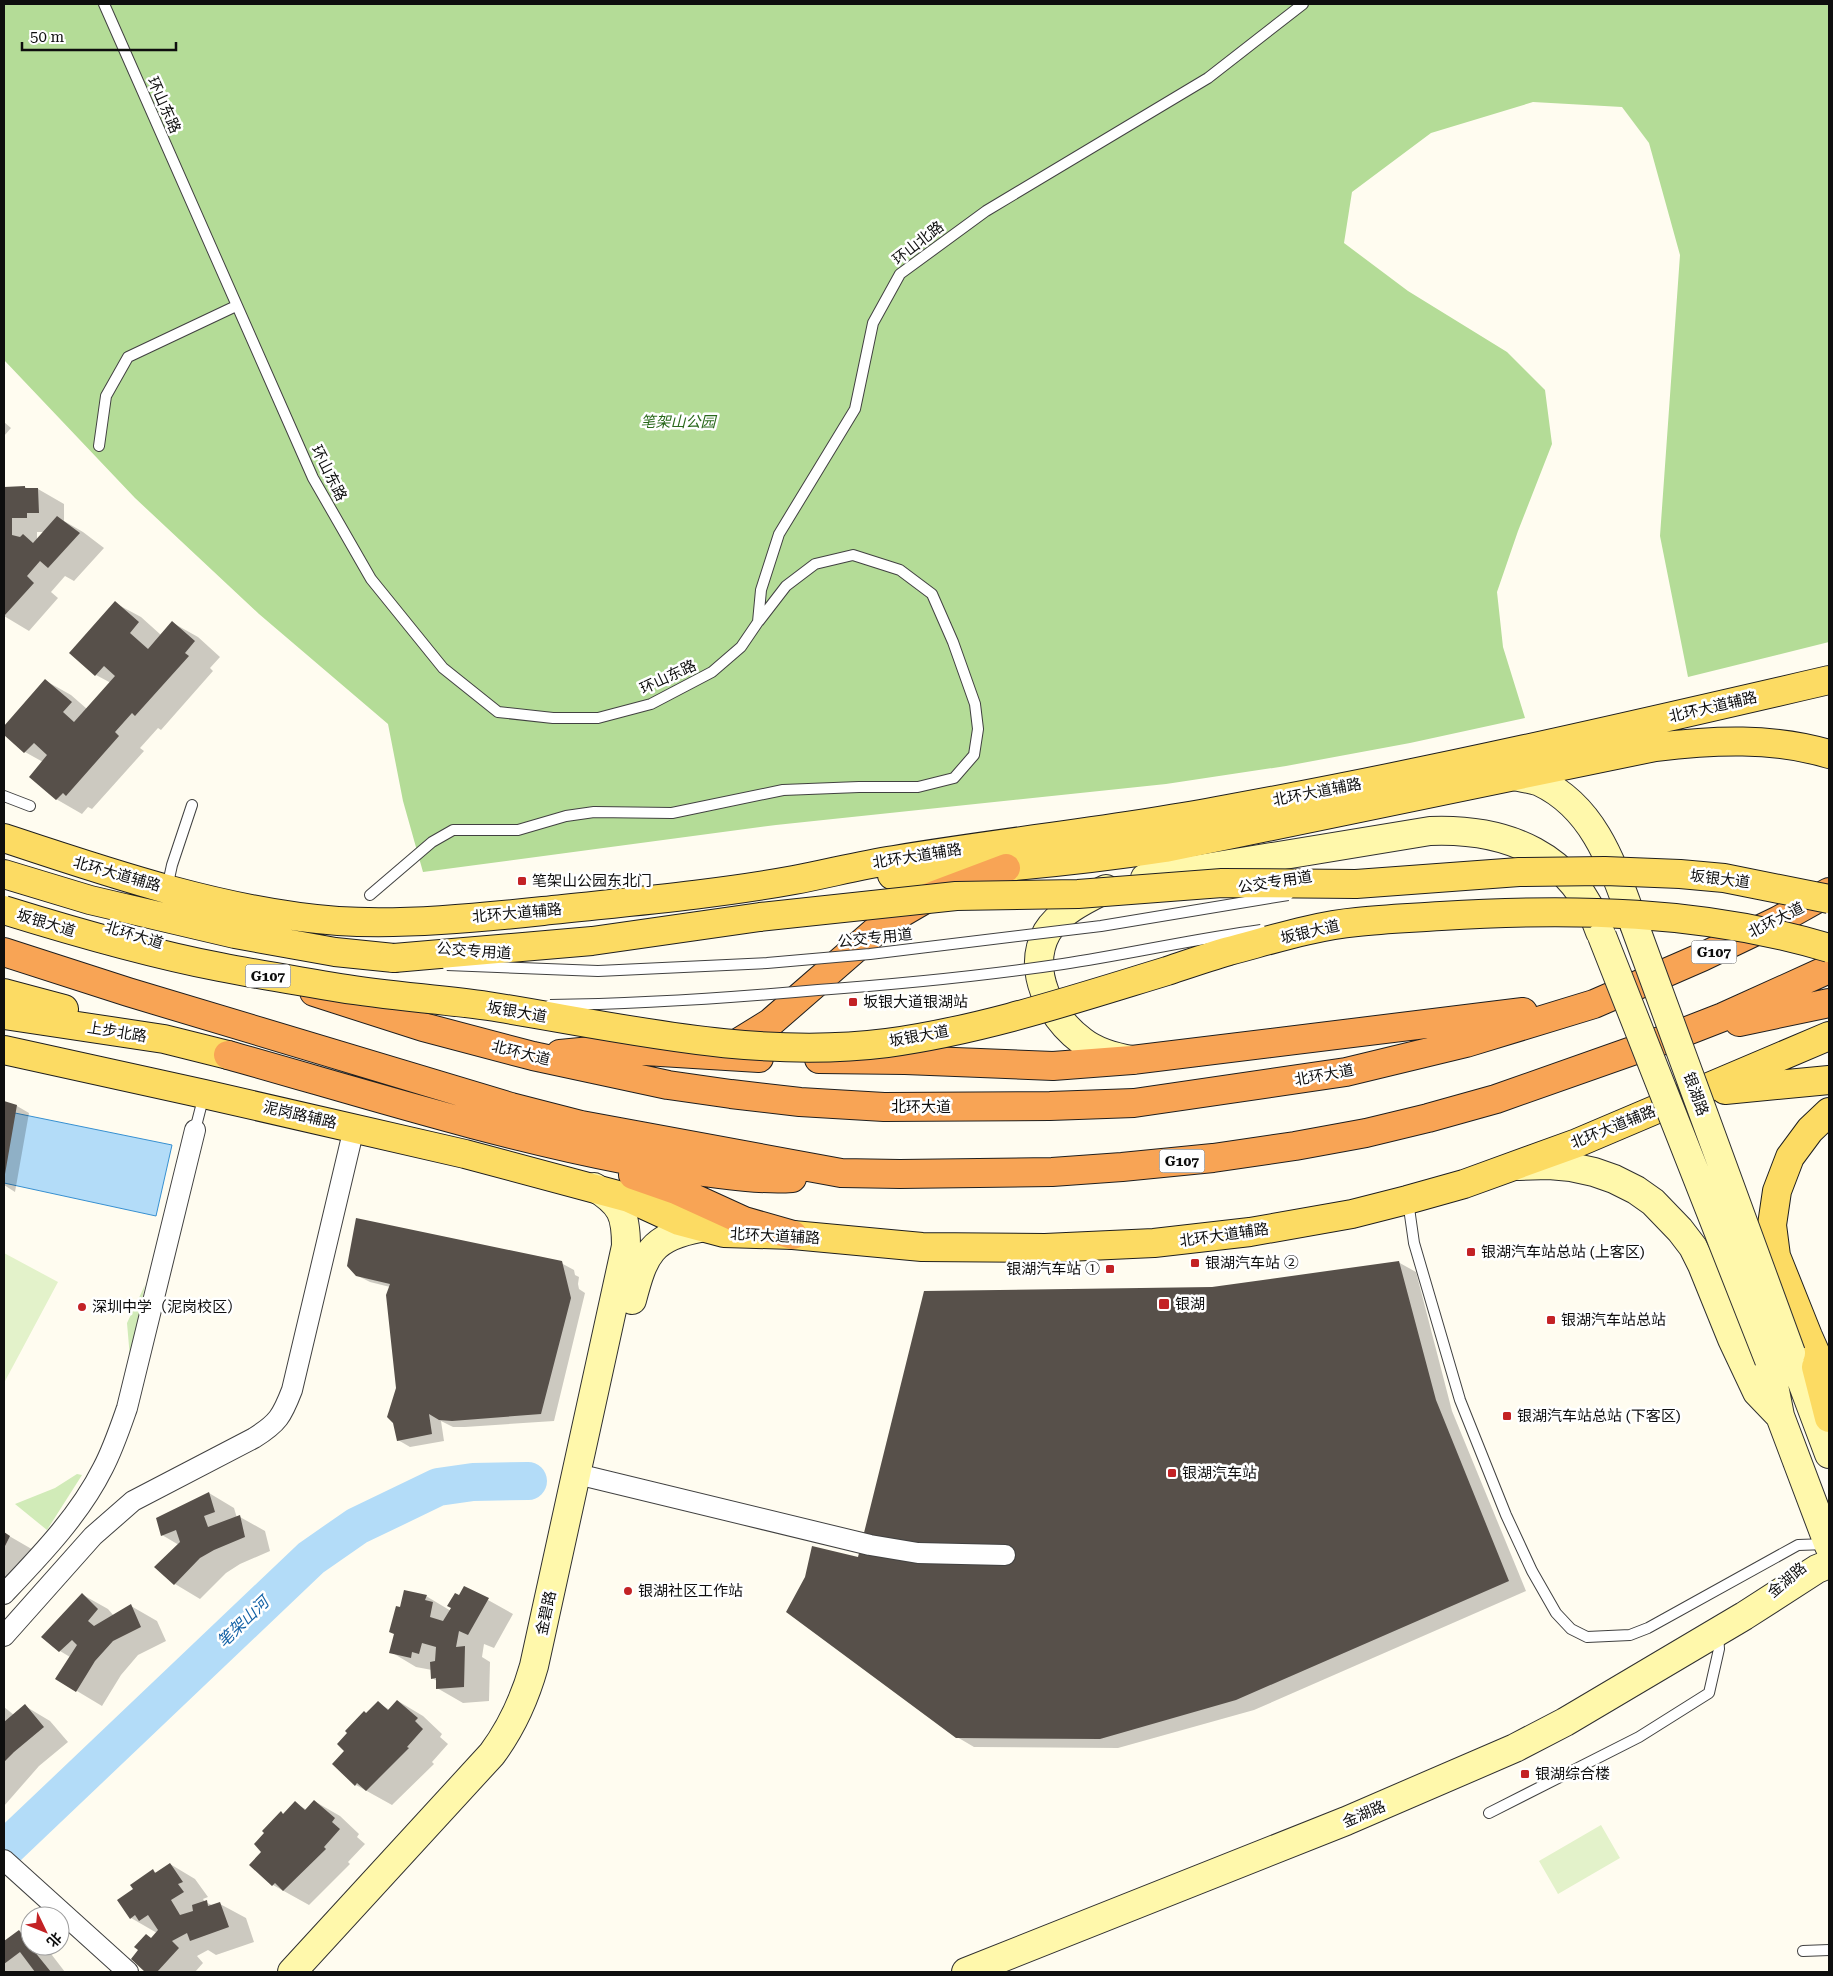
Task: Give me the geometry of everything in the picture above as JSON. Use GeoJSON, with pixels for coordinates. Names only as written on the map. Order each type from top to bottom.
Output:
{"type":"FeatureCollection","features":[{"type":"Feature","properties":{"kind":"highway"},"geometry":{"type":"LineString","coordinates":[[715,1056],[770,1023],[886,922],[929,897],[1006,868]]}},
{"type":"Feature","properties":{"kind":"highway","name":"北环大道"},"geometry":{"type":"LineString","coordinates":[[4,898],[249,970],[423,1027],[532,1056],[668,1085],[800,1102],[884,1107],[960,1107],[1134,1103],[1346,1072],[1466,1043],[1594,1004],[1702,957],[1779,920],[1829,892]]}},
{"type":"Feature","properties":{"kind":"highway","name":"G107"},"geometry":{"type":"LineString","coordinates":[[4,952],[128,992],[512,1108],[581,1126],[640,1138],[841,1172],[900,1174],[1062,1171],[1204,1159],[1295,1146],[1375,1131],[1496,1098],[1669,1038],[1723,1017],[1829,970]]}},
{"type":"Feature","properties":{"kind":"highway"},"geometry":{"type":"LineString","coordinates":[[1669,1038],[1829,1003]]}},
{"type":"Feature","properties":{"kind":"highway"},"geometry":{"type":"LineString","coordinates":[[532,1056],[612,1049],[715,1056],[904,1060],[1054,1066],[1132,1060],[1594,1004]]}},
{"type":"Feature","properties":{"kind":"highway"},"geometry":{"type":"LineString","coordinates":[[228,1055],[572,1150],[656,1166],[739,1176],[780,1179],[841,1172]]}},
{"type":"Feature","properties":{"kind":"highway"},"geometry":{"type":"LineString","coordinates":[[572,1150],[593,1162],[676,1190],[744,1221],[793,1235]]}},
{"type":"Feature","properties":{"kind":"main road","name":"北环大道辅路"},"geometry":{"type":"LineString","coordinates":[[4,838],[60,857],[167,888],[255,910],[299,917],[338,921],[384,922],[505,915],[649,900],[792,881],[874,863],[973,847],[1143,824],[1325,791],[1692,712],[1829,680]]}},
{"type":"Feature","properties":{"kind":"main road"},"geometry":{"type":"LineString","coordinates":[[792,881],[1006,868],[1165,848],[1655,747],[1711,741],[1767,742],[1829,754]]}},
{"type":"Feature","properties":{"kind":"main road","name":"坂银大道"},"geometry":{"type":"LineString","coordinates":[[4,874],[90,900],[235,934],[335,952],[394,958],[592,941],[770,916],[956,896],[1078,894],[1222,883],[1356,884],[1519,872],[1605,871],[1724,878],[1829,899]]}},
{"type":"Feature","properties":{"kind":"main road","name":"坂银大道"},"geometry":{"type":"LineString","coordinates":[[4,910],[74,932],[226,968],[404,997],[484,1006],[645,1034],[764,1046],[808,1048],[846,1047],[926,1036],[971,1026],[1053,1005],[1224,952],[1353,922],[1553,911],[1654,916],[1757,929],[1829,948]]}},
{"type":"Feature","properties":{"kind":"main road"},"geometry":{"type":"LineString","coordinates":[[4,992],[40,1012]]}},
{"type":"Feature","properties":{"kind":"main road","name":"上步北路"},"geometry":{"type":"LineString","coordinates":[[4,1014],[40,1012],[228,1055]]}},
{"type":"Feature","properties":{"kind":"main road","name":"北环大道辅路"},"geometry":{"type":"LineString","coordinates":[[594,1187],[629,1198],[679,1222],[732,1234],[793,1235],[922,1247],[1045,1248],[1163,1242],[1250,1232],[1352,1214],[1464,1184],[1577,1143],[1829,1036]]}},
{"type":"Feature","properties":{"kind":"main road","name":"泥岗路辅路"},"geometry":{"type":"LineString","coordinates":[[4,1050],[354,1128],[594,1187]]}},
{"type":"Feature","properties":{"kind":"main road"},"geometry":{"type":"LineString","coordinates":[[1699,1092],[1829,1080]]}},
{"type":"Feature","properties":{"kind":"main road"},"geometry":{"type":"LineString","coordinates":[[1829,1112],[1805,1137],[1790,1157],[1777,1191],[1772,1225],[1789,1350],[1829,1418]]}},
{"type":"Feature","properties":{"kind":"main road"},"geometry":{"type":"LineString","coordinates":[[1789,1350],[1829,1383]]}},
{"type":"Feature","properties":{"kind":"street","name":"银湖路"},"geometry":{"type":"LineString","coordinates":[[1514,776],[1539,782],[1561,795],[1580,812],[1596,832],[1608,856],[1829,1454]]}},
{"type":"Feature","properties":{"kind":"street"},"geometry":{"type":"LineString","coordinates":[[1132,1060],[1114,1057],[1098,1050],[1083,1042],[1070,1031],[1060,1019],[1041,982],[1039,964],[1041,946],[1048,931],[1063,915],[1083,900],[1106,889],[1132,881],[1430,831],[1465,831],[1498,836],[1528,848],[1551,862],[1580,890],[1592,910],[1789,1350],[1780,1416]]}},
{"type":"Feature","properties":{"kind":"street"},"geometry":{"type":"LineString","coordinates":[[4,1636],[93,1536],[121,1510],[133,1501],[254,1438],[269,1429],[281,1417],[292,1390],[354,1128]]}},
{"type":"Feature","properties":{"kind":"street"},"geometry":{"type":"LineString","coordinates":[[4,1594],[61,1531],[103,1469],[117,1437],[127,1408],[195,1130]]}},
{"type":"Feature","properties":{"kind":"street"},"geometry":{"type":"LineString","coordinates":[[1512,1166],[1549,1165],[1594,1172],[1636,1190],[1660,1209],[1680,1230],[1692,1247],[1757,1392],[1780,1416],[1829,1549]]}},
{"type":"Feature","properties":{"kind":"street","name":"金碧路"},"geometry":{"type":"LineString","coordinates":[[312,1972],[490,1778],[527,1727],[542,1688],[626,1246],[624,1217],[619,1207],[594,1187]]}},
{"type":"Feature","properties":{"kind":"street","name":"金碧路"},"geometry":{"type":"LineString","coordinates":[[292,1972],[485,1762],[511,1725],[522,1703],[532,1672],[641,1267],[652,1250],[665,1238],[680,1232],[700,1228]]}},
{"type":"Feature","properties":{"kind":"street"},"geometry":{"type":"LineString","coordinates":[[584,1475],[870,1546],[918,1554],[1006,1555]]}},
{"type":"Feature","properties":{"kind":"street","name":"金湖路"},"geometry":{"type":"LineString","coordinates":[[966,1972],[1346,1821],[1484,1763],[1565,1722],[1744,1616],[1817,1569],[1829,1549]]}},
{"type":"Feature","properties":{"kind":"street"},"geometry":{"type":"LineString","coordinates":[[4,1860],[128,1972]]}},
{"type":"Feature","properties":{"kind":"lane","name":"环山东路"},"geometry":{"type":"LineString","coordinates":[[104,4],[313,478],[371,579],[443,668],[498,712],[553,718],[598,718],[651,704],[712,672]]}},
{"type":"Feature","properties":{"kind":"lane","name":"环山北路"},"geometry":{"type":"LineString","coordinates":[[712,672],[741,647],[758,622],[761,590],[779,534],[855,409],[873,323],[900,274],[986,212],[1208,78],[1303,4]]}},
{"type":"Feature","properties":{"kind":"lane"},"geometry":{"type":"LineString","coordinates":[[99,446],[106,396],[128,357],[236,306]]}},
{"type":"Feature","properties":{"kind":"lane"},"geometry":{"type":"LineString","coordinates":[[370,895],[432,842],[453,830],[518,830],[566,816],[594,812],[672,813],[783,790],[918,787],[954,778],[974,756],[978,729],[974,704],[954,642],[932,594],[900,570],[853,555],[815,564],[786,586],[758,622]]}},
{"type":"Feature","properties":{"kind":"lane"},"geometry":{"type":"LineString","coordinates":[[4,796],[30,806]]}},
{"type":"Feature","properties":{"kind":"lane"},"geometry":{"type":"LineString","coordinates":[[167,888],[172,866],[192,805]]}},
{"type":"Feature","properties":{"kind":"lane","name":"公交专用道"},"geometry":{"type":"LineString","coordinates":[[394,958],[450,966],[598,971],[767,963],[870,954],[1101,926],[1356,884]]}},
{"type":"Feature","properties":{"kind":"lane"},"geometry":{"type":"LineString","coordinates":[[484,1006],[608,1004],[717,998],[934,981],[1064,964],[1210,937],[1273,928],[1353,922]]}},
{"type":"Feature","properties":{"kind":"lane"},"geometry":{"type":"LineString","coordinates":[[195,1130],[204,1094]]}},
{"type":"Feature","properties":{"kind":"lane"},"geometry":{"type":"LineString","coordinates":[[1407,1200],[1414,1243],[1460,1400],[1506,1515],[1532,1571],[1556,1613],[1571,1630],[1587,1637],[1630,1635],[1648,1628],[1798,1545],[1829,1549]]}},
{"type":"Feature","properties":{"kind":"lane"},"geometry":{"type":"LineString","coordinates":[[1489,1813],[1639,1737],[1710,1693],[1719,1649],[1718,1631]]}},
{"type":"Feature","properties":{"kind":"lane"},"geometry":{"type":"LineString","coordinates":[[1803,1951],[1829,1950]]}},
{"type":"Feature","properties":{"kind":"green space","name":"笔架山公园"},"geometry":{"type":"Polygon","coordinates":[[[4,4],[1829,4],[1829,642],[1688,677],[1660,536],[1680,255],[1649,143],[1622,107],[1533,102],[1431,133],[1352,192],[1344,243],[1408,291],[1507,352],[1545,390],[1552,444],[1518,531],[1497,592],[1503,647],[1525,718],[1410,743],[1286,766],[1166,784],[776,825],[423,872],[403,801],[388,724],[259,614],[135,498],[4,360],[4,4]]]}},
{"type":"Feature","properties":{"kind":"green space"},"geometry":{"type":"Polygon","coordinates":[[[4,1253],[58,1282],[4,1383],[4,1253]]]}},
{"type":"Feature","properties":{"kind":"green space"},"geometry":{"type":"Polygon","coordinates":[[[145,1285],[130,1358],[127,1323],[145,1285]]]}},
{"type":"Feature","properties":{"kind":"green space"},"geometry":{"type":"Polygon","coordinates":[[[77,1474],[82,1475],[47,1530],[15,1504],[55,1488],[77,1474]]]}},
{"type":"Feature","properties":{"kind":"green space"},"geometry":{"type":"Polygon","coordinates":[[[1601,1825],[1620,1858],[1558,1894],[1539,1861],[1601,1825]]]}},
{"type":"Feature","properties":{"kind":"water"},"geometry":{"type":"Polygon","coordinates":[[[10,1112],[172,1145],[156,1216],[4,1183],[4,1142],[10,1112]]]}},
{"type":"Feature","properties":{"kind":"building"},"geometry":{"type":"Polygon","coordinates":[[[25,486],[25,488],[38,488],[39,513],[27,513],[27,518],[12,518],[12,535],[20,537],[23,534],[33,543],[57,516],[80,533],[48,568],[40,561],[27,576],[34,583],[4,616],[4,487],[25,486]]]}},
{"type":"Feature","properties":{"kind":"building"},"geometry":{"type":"Polygon","coordinates":[[[115,601],[139,622],[130,633],[148,649],[172,621],[195,641],[185,653],[189,656],[135,716],[132,713],[115,732],[119,736],[66,796],[63,793],[56,800],[29,777],[47,755],[34,743],[24,753],[4,735],[4,726],[45,679],[72,702],[63,712],[74,722],[115,676],[104,666],[95,676],[69,653],[115,601]]]}},
{"type":"Feature","properties":{"kind":"building"},"geometry":{"type":"Polygon","coordinates":[[[4,1101],[17,1105],[5,1174],[4,1174],[4,1101]]]}},
{"type":"Feature","properties":{"kind":"building"},"geometry":{"type":"Polygon","coordinates":[[[356,1218],[562,1261],[571,1298],[541,1414],[452,1421],[439,1420],[429,1414],[432,1434],[397,1441],[393,1423],[387,1417],[396,1388],[386,1295],[390,1284],[356,1276],[347,1266],[356,1218]]]}},
{"type":"Feature","properties":{"kind":"building","name":"银湖汽车站"},"geometry":{"type":"Polygon","coordinates":[[[1399,1261],[1436,1400],[1509,1581],[1236,1700],[1100,1739],[956,1738],[786,1612],[805,1577],[812,1546],[858,1557],[924,1291],[1212,1287],[1399,1261]]]}},
{"type":"Feature","properties":{"kind":"building"},"geometry":{"type":"Polygon","coordinates":[[[209,1492],[215,1512],[204,1516],[208,1527],[240,1515],[245,1537],[200,1558],[174,1585],[154,1567],[180,1542],[176,1530],[161,1536],[156,1518],[209,1492]]]}},
{"type":"Feature","properties":{"kind":"building"},"geometry":{"type":"Polygon","coordinates":[[[4,1532],[10,1536],[4,1548],[4,1532]]]}},
{"type":"Feature","properties":{"kind":"building"},"geometry":{"type":"Polygon","coordinates":[[[464,1586],[489,1598],[468,1635],[459,1631],[456,1647],[465,1646],[464,1687],[436,1689],[436,1678],[431,1679],[430,1662],[435,1661],[436,1647],[422,1643],[419,1654],[412,1652],[411,1658],[389,1653],[394,1634],[389,1632],[396,1606],[400,1607],[404,1590],[427,1595],[425,1600],[433,1602],[430,1617],[443,1621],[451,1608],[447,1606],[455,1593],[459,1595],[464,1586]]]}},
{"type":"Feature","properties":{"kind":"building"},"geometry":{"type":"Polygon","coordinates":[[[82,1593],[98,1609],[88,1621],[94,1626],[131,1604],[141,1627],[113,1641],[95,1661],[76,1692],[55,1679],[77,1645],[72,1640],[59,1652],[41,1637],[82,1593]]]}},
{"type":"Feature","properties":{"kind":"building"},"geometry":{"type":"Polygon","coordinates":[[[397,1700],[418,1718],[415,1721],[423,1729],[407,1747],[409,1748],[366,1791],[357,1783],[355,1786],[332,1764],[344,1751],[337,1744],[347,1733],[345,1731],[364,1711],[366,1713],[378,1701],[388,1710],[397,1700]]]}},
{"type":"Feature","properties":{"kind":"building"},"geometry":{"type":"Polygon","coordinates":[[[25,1704],[44,1727],[4,1762],[4,1722],[25,1704]]]}},
{"type":"Feature","properties":{"kind":"building"},"geometry":{"type":"Polygon","coordinates":[[[314,1800],[335,1818],[332,1822],[340,1829],[324,1847],[326,1849],[283,1891],[275,1883],[272,1886],[249,1865],[261,1852],[254,1844],[264,1833],[262,1831],[281,1811],[283,1814],[295,1801],[305,1810],[314,1800]]]}},
{"type":"Feature","properties":{"kind":"building"},"geometry":{"type":"Polygon","coordinates":[[[170,1863],[183,1882],[178,1884],[184,1892],[171,1900],[180,1915],[193,1911],[192,1905],[207,1900],[208,1906],[220,1902],[229,1927],[190,1941],[187,1933],[172,1941],[179,1948],[157,1972],[145,1972],[131,1959],[138,1950],[134,1947],[146,1934],[151,1938],[158,1930],[148,1915],[139,1921],[135,1915],[130,1919],[117,1900],[133,1889],[130,1885],[153,1869],[155,1873],[170,1863]]]}},
{"type":"Feature","properties":{"kind":"building"},"geometry":{"type":"Polygon","coordinates":[[[19,1930],[20,1931],[20,1952],[4,1964],[4,1941],[19,1930]]]}},
{"type":"Feature","properties":{"kind":"building"},"geometry":{"type":"Polygon","coordinates":[[[23,1956],[38,1956],[51,1972],[35,1972],[23,1956]]]}},
{"type":"Feature","properties":{"kind":"waterway","name":"笔架山河"},"geometry":{"type":"LineString","coordinates":[[4,1850],[311,1558],[357,1526],[438,1487],[473,1482],[528,1481]]}},
{"type":"Feature","properties":{"kind":"place","name":"笔架山公园东北门"},"geometry":{"type":"Point","coordinates":[522,881]}},
{"type":"Feature","properties":{"kind":"place","name":"坂银大道银湖站"},"geometry":{"type":"Point","coordinates":[853,1002]}},
{"type":"Feature","properties":{"kind":"place","name":"银湖汽车站总站 (上客区)"},"geometry":{"type":"Point","coordinates":[1471,1252]}},
{"type":"Feature","properties":{"kind":"place","name":"银湖汽车站 ②"},"geometry":{"type":"Point","coordinates":[1195,1263]}},
{"type":"Feature","properties":{"kind":"place","name":"银湖汽车站 ①"},"geometry":{"type":"Point","coordinates":[1110,1269]}},
{"type":"Feature","properties":{"kind":"place","name":"银湖"},"geometry":{"type":"Point","coordinates":[1164,1304]}},
{"type":"Feature","properties":{"kind":"place","name":"深圳中学（泥岗校区）"},"geometry":{"type":"Point","coordinates":[82,1307]}},
{"type":"Feature","properties":{"kind":"place","name":"银湖汽车站总站"},"geometry":{"type":"Point","coordinates":[1551,1320]}},
{"type":"Feature","properties":{"kind":"place","name":"银湖汽车站总站 (下客区)"},"geometry":{"type":"Point","coordinates":[1507,1416]}},
{"type":"Feature","properties":{"kind":"place","name":"银湖汽车站"},"geometry":{"type":"Point","coordinates":[1172,1473]}},
{"type":"Feature","properties":{"kind":"place","name":"银湖社区工作站"},"geometry":{"type":"Point","coordinates":[628,1591]}},
{"type":"Feature","properties":{"kind":"place","name":"银湖综合楼"},"geometry":{"type":"Point","coordinates":[1525,1774]}}]}
